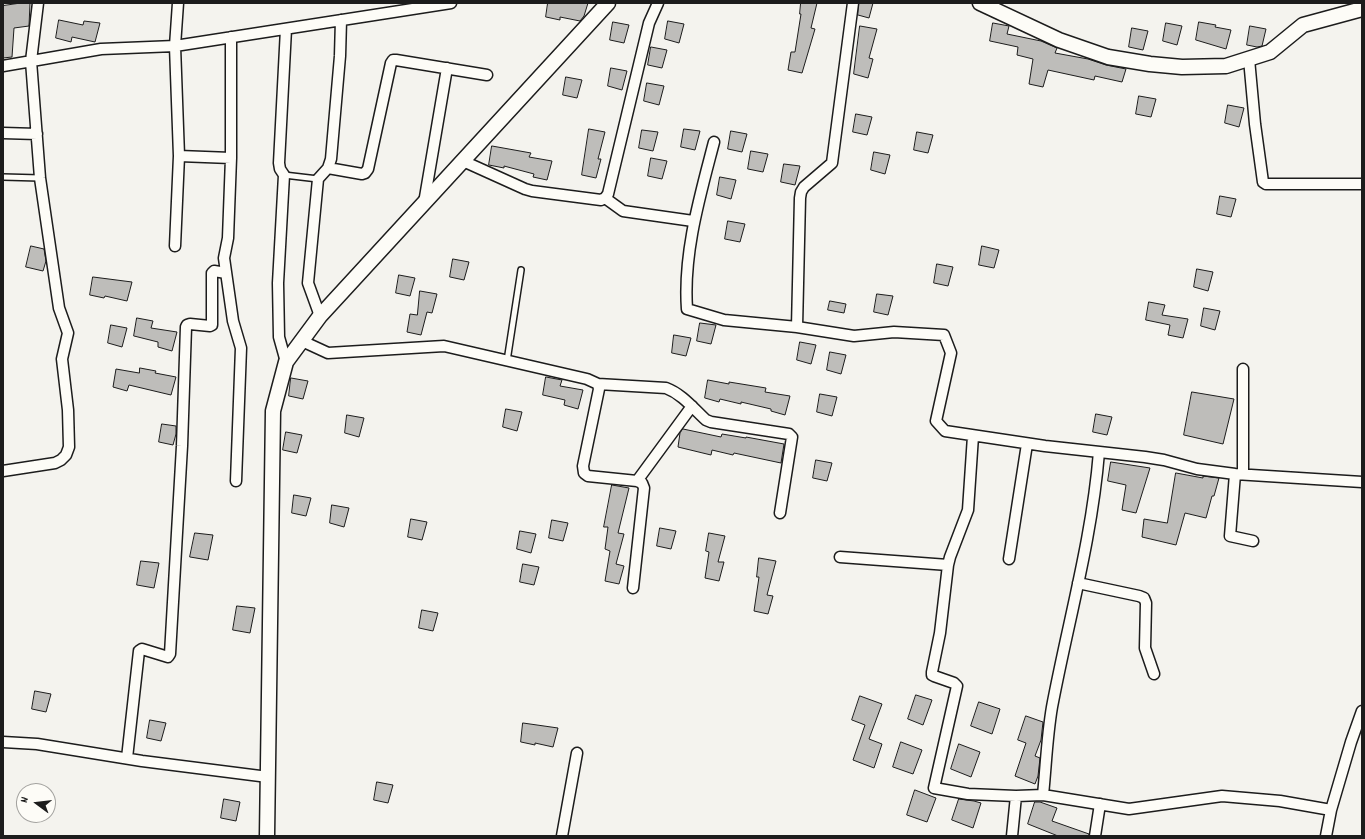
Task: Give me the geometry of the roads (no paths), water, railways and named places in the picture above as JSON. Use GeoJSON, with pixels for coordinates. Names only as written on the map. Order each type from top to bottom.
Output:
{"type":"FeatureCollection","features":[{"type":"Feature","properties":{"kind":"street"},"geometry":{"type":"LineString","coordinates":[[3,471],[54,463],[61,460],[66,455],[68,447],[69,421],[62,359],[68,333],[59,308],[40,178],[31,61],[38,3]]}},
{"type":"Feature","properties":{"kind":"street"},"geometry":{"type":"LineString","coordinates":[[175,246],[179,156],[175,46],[178,3]]}},
{"type":"Feature","properties":{"kind":"street"},"geometry":{"type":"LineString","coordinates":[[3,66],[101,49],[175,46],[286,30],[451,3]]}},
{"type":"Feature","properties":{"kind":"street"},"geometry":{"type":"LineString","coordinates":[[267,836],[273,411],[286,362],[320,316],[608,3]]}},
{"type":"Feature","properties":{"kind":"street"},"geometry":{"type":"LineString","coordinates":[[463,161],[532,191],[601,200],[605,198],[608,194],[649,23],[658,3]]}},
{"type":"Feature","properties":{"kind":"street"},"geometry":{"type":"LineString","coordinates":[[797,327],[801,192],[804,187],[832,163],[853,3]]}},
{"type":"Feature","properties":{"kind":"street"},"geometry":{"type":"LineString","coordinates":[[980,3],[1059,40],[1108,57],[1150,64],[1182,67],[1226,66],[1250,59],[1270,52],[1303,25],[1362,9]]}},
{"type":"Feature","properties":{"kind":"street"},"geometry":{"type":"LineString","coordinates":[[320,316],[308,283],[318,179],[328,168],[331,159],[337,100],[341,20]]}},
{"type":"Feature","properties":{"kind":"street"},"geometry":{"type":"LineString","coordinates":[[286,30],[279,163],[280,169],[284,175],[278,283],[279,337],[286,362]]}},
{"type":"Feature","properties":{"kind":"street"},"geometry":{"type":"LineString","coordinates":[[231,37],[231,158],[228,238],[224,258],[233,321],[241,348],[236,481]]}},
{"type":"Feature","properties":{"kind":"street"},"geometry":{"type":"LineString","coordinates":[[1250,59],[1255,124],[1263,182],[1266,184],[1362,184]]}},
{"type":"Feature","properties":{"kind":"street"},"geometry":{"type":"LineString","coordinates":[[328,168],[362,174],[368,169],[391,63],[393,60],[486,75]]}},
{"type":"Feature","properties":{"kind":"street"},"geometry":{"type":"LineString","coordinates":[[424,203],[447,68]]}},
{"type":"Feature","properties":{"kind":"street"},"geometry":{"type":"LineString","coordinates":[[3,133],[37,134]]}},
{"type":"Feature","properties":{"kind":"street"},"geometry":{"type":"LineString","coordinates":[[714,142],[694,221],[686,291],[687,309],[724,320],[797,327],[854,336],[894,332],[944,335],[951,353],[936,421],[945,431],[1027,444],[1145,457],[1164,460],[1197,469],[1239,474],[1362,482]]}},
{"type":"Feature","properties":{"kind":"street"},"geometry":{"type":"LineString","coordinates":[[179,156],[231,158]]}},
{"type":"Feature","properties":{"kind":"street"},"geometry":{"type":"LineString","coordinates":[[605,198],[623,211],[694,221]]}},
{"type":"Feature","properties":{"kind":"street"},"geometry":{"type":"LineString","coordinates":[[126,758],[139,652],[142,649],[168,657],[170,654],[182,446],[186,327],[190,324],[212,325],[212,273],[226,273]]}},
{"type":"Feature","properties":{"kind":"street"},"geometry":{"type":"LineString","coordinates":[[302,341],[328,353],[444,346],[587,379],[598,384],[666,388],[674,392],[692,406],[706,420],[711,422],[789,434],[792,437],[780,513]]}},
{"type":"Feature","properties":{"kind":"street"},"geometry":{"type":"LineString","coordinates":[[1243,369],[1239,474],[1230,536],[1253,541]]}},
{"type":"Feature","properties":{"kind":"street"},"geometry":{"type":"LineString","coordinates":[[598,384],[599,389],[583,466],[584,473],[588,476],[636,481],[642,483],[644,488],[633,588]]}},
{"type":"Feature","properties":{"kind":"street"},"geometry":{"type":"LineString","coordinates":[[636,481],[692,406]]}},
{"type":"Feature","properties":{"kind":"street"},"geometry":{"type":"LineString","coordinates":[[973,436],[968,510],[948,565],[940,634],[932,675],[954,683],[957,686],[934,788],[968,794],[1016,796],[1043,795],[1129,809],[1222,796],[1280,801],[1331,810]]}},
{"type":"Feature","properties":{"kind":"street"},"geometry":{"type":"LineString","coordinates":[[1009,559],[1027,444]]}},
{"type":"Feature","properties":{"kind":"street"},"geometry":{"type":"LineString","coordinates":[[1043,795],[1052,709],[1091,519],[1097,480],[1099,452]]}},
{"type":"Feature","properties":{"kind":"street"},"geometry":{"type":"LineString","coordinates":[[840,557],[948,565]]}},
{"type":"Feature","properties":{"kind":"street"},"geometry":{"type":"LineString","coordinates":[[1078,583],[1144,598],[1146,603],[1145,648],[1154,674]]}},
{"type":"Feature","properties":{"kind":"street"},"geometry":{"type":"LineString","coordinates":[[1326,836],[1331,810],[1351,742],[1362,711]]}},
{"type":"Feature","properties":{"kind":"street"},"geometry":{"type":"LineString","coordinates":[[3,742],[37,744],[126,758],[268,777]]}},
{"type":"Feature","properties":{"kind":"street"},"geometry":{"type":"LineString","coordinates":[[562,836],[578,753]]}},
{"type":"Feature","properties":{"kind":"street"},"geometry":{"type":"LineString","coordinates":[[1012,836],[1016,796]]}},
{"type":"Feature","properties":{"kind":"street"},"geometry":{"type":"LineString","coordinates":[[1095,836],[1100,804]]}},
{"type":"Feature","properties":{"kind":"lane"},"geometry":{"type":"LineString","coordinates":[[284,175],[318,179]]}},
{"type":"Feature","properties":{"kind":"lane"},"geometry":{"type":"LineString","coordinates":[[3,177],[40,178]]}},
{"type":"Feature","properties":{"kind":"lane"},"geometry":{"type":"LineString","coordinates":[[507,361],[521,270]]}}]}
